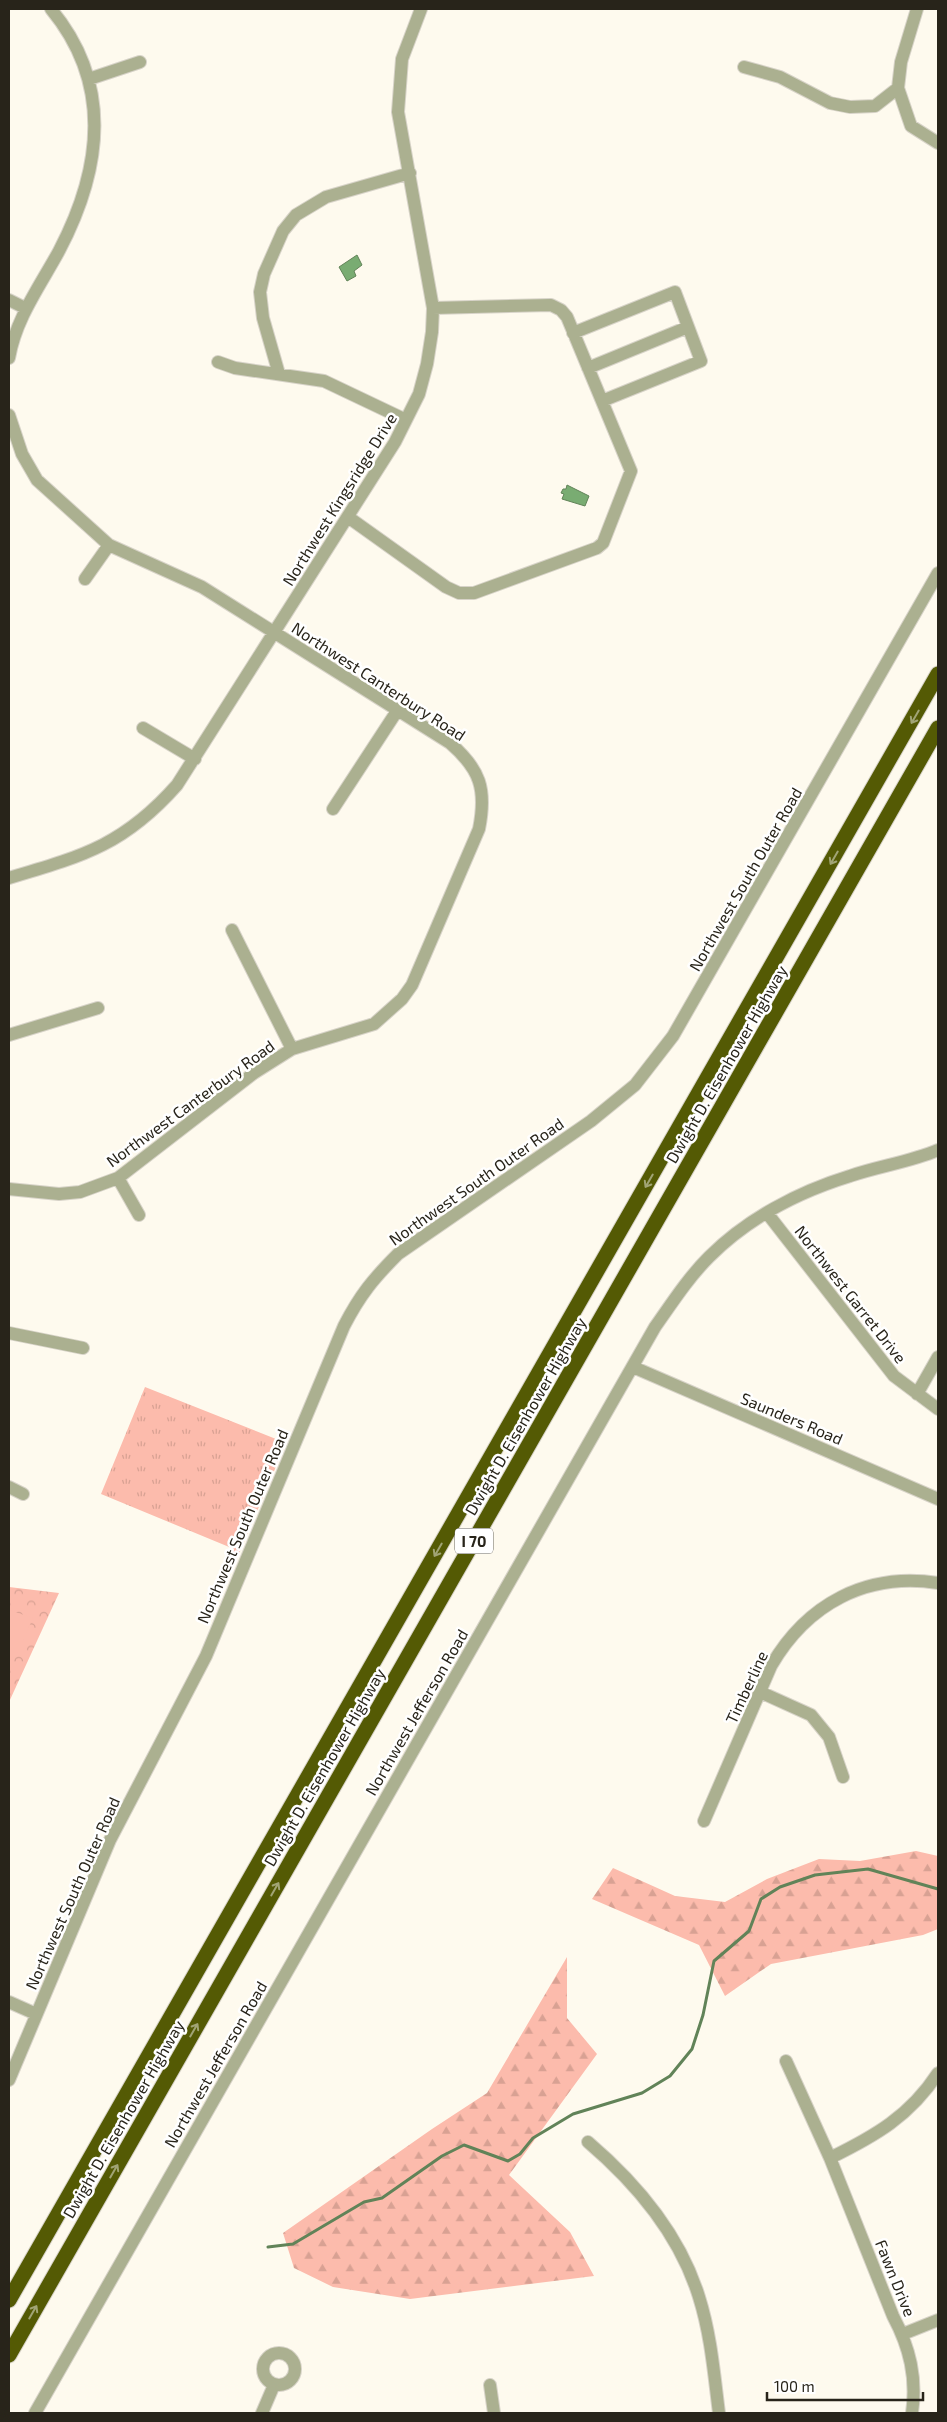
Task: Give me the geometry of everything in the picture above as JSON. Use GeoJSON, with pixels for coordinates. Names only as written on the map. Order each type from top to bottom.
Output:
{"type":"FeatureCollection","features":[{"type":"Feature","properties":{"kind":"highway","name":"Dwight D. Eisenhower Highway"},"geometry":{"type":"LineString","coordinates":[[9,2300],[938,674]]}},
{"type":"Feature","properties":{"kind":"highway","name":"Dwight D. Eisenhower Highway"},"geometry":{"type":"LineString","coordinates":[[9,2355],[938,728]]}},
{"type":"Feature","properties":{"kind":"street"},"geometry":{"type":"LineString","coordinates":[[9,358],[12,341],[26,308],[58,252],[85,192],[96,118],[89,79],[73,40],[51,9]]}},
{"type":"Feature","properties":{"kind":"street","name":"Northwest Kingsridge Drive"},"geometry":{"type":"LineString","coordinates":[[9,878],[75,858],[118,838],[159,806],[195,758],[348,517],[406,420],[419,394],[427,364],[433,308],[398,112],[402,59],[421,9]]}},
{"type":"Feature","properties":{"kind":"street"},"geometry":{"type":"LineString","coordinates":[[917,9],[901,62],[898,88],[911,126],[938,143]]}},
{"type":"Feature","properties":{"kind":"street"},"geometry":{"type":"LineString","coordinates":[[89,79],[140,62]]}},
{"type":"Feature","properties":{"kind":"street"},"geometry":{"type":"LineString","coordinates":[[744,67],[780,77],[830,103],[850,107],[875,106],[898,88]]}},
{"type":"Feature","properties":{"kind":"street"},"geometry":{"type":"LineString","coordinates":[[279,374],[263,318],[260,292],[264,274],[283,231],[296,215],[326,197],[410,173]]}},
{"type":"Feature","properties":{"kind":"street"},"geometry":{"type":"LineString","coordinates":[[573,333],[675,292],[701,361],[602,401]]}},
{"type":"Feature","properties":{"kind":"street"},"geometry":{"type":"LineString","coordinates":[[9,300],[26,308]]}},
{"type":"Feature","properties":{"kind":"street"},"geometry":{"type":"LineString","coordinates":[[348,517],[446,587],[459,593],[474,593],[597,548],[603,543],[631,471],[567,316],[561,310],[551,305],[433,308]]}},
{"type":"Feature","properties":{"kind":"street"},"geometry":{"type":"LineString","coordinates":[[588,368],[688,327]]}},
{"type":"Feature","properties":{"kind":"street"},"geometry":{"type":"LineString","coordinates":[[218,362],[235,368],[324,381],[406,420]]}},
{"type":"Feature","properties":{"kind":"street","name":"Northwest Canterbury Road"},"geometry":{"type":"LineString","coordinates":[[9,415],[22,454],[37,480],[109,545],[202,587],[450,743],[474,768],[481,784],[482,795],[482,811],[478,829],[412,985],[402,999],[374,1024],[292,1049],[254,1073],[118,1178],[80,1192],[59,1194],[9,1189]]}},
{"type":"Feature","properties":{"kind":"street"},"geometry":{"type":"LineString","coordinates":[[85,579],[109,545]]}},
{"type":"Feature","properties":{"kind":"street","name":"Northwest South Outer Road"},"geometry":{"type":"LineString","coordinates":[[9,2080],[110,1840],[206,1656],[344,1326],[359,1297],[376,1275],[398,1254],[591,1120],[635,1085],[654,1062],[674,1036],[938,573]]}},
{"type":"Feature","properties":{"kind":"street"},"geometry":{"type":"LineString","coordinates":[[333,809],[397,711]]}},
{"type":"Feature","properties":{"kind":"street"},"geometry":{"type":"LineString","coordinates":[[143,728],[195,758]]}},
{"type":"Feature","properties":{"kind":"street"},"geometry":{"type":"LineString","coordinates":[[232,930],[292,1049]]}},
{"type":"Feature","properties":{"kind":"street"},"geometry":{"type":"LineString","coordinates":[[9,1035],[98,1008]]}},
{"type":"Feature","properties":{"kind":"street","name":"Northwest Jefferson Road"},"geometry":{"type":"LineString","coordinates":[[35,2413],[655,1327],[680,1290],[703,1264],[736,1234],[790,1200],[820,1186],[938,1150]]}},
{"type":"Feature","properties":{"kind":"street"},"geometry":{"type":"LineString","coordinates":[[118,1178],[139,1215]]}},
{"type":"Feature","properties":{"kind":"street","name":"Northwest Garret Drive"},"geometry":{"type":"LineString","coordinates":[[767,1213],[894,1376],[938,1409]]}},
{"type":"Feature","properties":{"kind":"street"},"geometry":{"type":"LineString","coordinates":[[9,1333],[83,1348]]}},
{"type":"Feature","properties":{"kind":"street"},"geometry":{"type":"LineString","coordinates":[[917,1394],[938,1357]]}},
{"type":"Feature","properties":{"kind":"street","name":"Saunders Road"},"geometry":{"type":"LineString","coordinates":[[633,1366],[938,1499]]}},
{"type":"Feature","properties":{"kind":"street"},"geometry":{"type":"LineString","coordinates":[[9,1487],[23,1494]]}},
{"type":"Feature","properties":{"kind":"street","name":"Timberline"},"geometry":{"type":"LineString","coordinates":[[704,1821],[760,1692],[783,1645],[811,1616],[830,1602],[854,1591],[877,1584],[918,1580],[938,1583]]}},
{"type":"Feature","properties":{"kind":"street"},"geometry":{"type":"LineString","coordinates":[[760,1692],[811,1716],[829,1737],[844,1777]]}},
{"type":"Feature","properties":{"kind":"street"},"geometry":{"type":"LineString","coordinates":[[9,2002],[36,2014]]}},
{"type":"Feature","properties":{"kind":"street","name":"Fawn Drive"},"geometry":{"type":"LineString","coordinates":[[786,2061],[830,2158],[893,2316],[902,2334],[913,2370],[912,2413]]}},
{"type":"Feature","properties":{"kind":"street"},"geometry":{"type":"LineString","coordinates":[[830,2158],[869,2140],[886,2128],[904,2113],[938,2073]]}},
{"type":"Feature","properties":{"kind":"street"},"geometry":{"type":"LineString","coordinates":[[588,2142],[638,2190],[667,2229],[688,2267],[705,2318],[719,2413]]}},
{"type":"Feature","properties":{"kind":"street"},"geometry":{"type":"LineString","coordinates":[[902,2334],[938,2320]]}},
{"type":"Feature","properties":{"kind":"street"},"geometry":{"type":"LineString","coordinates":[[262,2413],[274,2385]]}},
{"type":"Feature","properties":{"kind":"street"},"geometry":{"type":"LineString","coordinates":[[490,2385],[494,2413]]}},
{"type":"Feature","properties":{"kind":"green space"},"geometry":{"type":"Polygon","coordinates":[[[145,1387],[286,1443],[238,1556],[232,1554],[234,1549],[101,1494],[145,1387]]]}},
{"type":"Feature","properties":{"kind":"green space"},"geometry":{"type":"Polygon","coordinates":[[[9,1587],[59,1593],[9,1702],[9,1587]]]}},
{"type":"Feature","properties":{"kind":"green space"},"geometry":{"type":"Polygon","coordinates":[[[9,1610],[33,1618],[9,1671],[9,1610]]]}},
{"type":"Feature","properties":{"kind":"green space"},"geometry":{"type":"Polygon","coordinates":[[[916,1851],[938,1856],[938,1929],[923,1935],[771,1964],[725,1996],[699,1945],[592,1899],[613,1868],[675,1896],[725,1902],[767,1879],[819,1859],[860,1861],[916,1851]]]}},
{"type":"Feature","properties":{"kind":"green space"},"geometry":{"type":"Polygon","coordinates":[[[567,1957],[567,2018],[597,2054],[509,2175],[570,2232],[594,2276],[410,2299],[333,2287],[294,2268],[283,2233],[487,2093],[567,1957]]]}},
{"type":"Feature","properties":{"kind":"shaded area"},"geometry":{"type":"Polygon","coordinates":[[[357,255],[362,265],[354,271],[356,276],[347,281],[339,267],[357,255]]]}},
{"type":"Feature","properties":{"kind":"shaded area"},"geometry":{"type":"Polygon","coordinates":[[[567,485],[589,496],[585,506],[562,499],[564,494],[561,493],[563,489],[566,489],[567,485]]]}},
{"type":"Feature","properties":{"kind":"waterway"},"geometry":{"type":"LineString","coordinates":[[268,2247],[293,2244],[364,2202],[382,2198],[442,2156],[464,2145],[508,2161],[520,2154],[533,2138],[573,2114],[642,2093],[670,2076],[692,2049],[703,2015],[714,1961],[749,1931],[761,1899],[780,1887],[815,1875],[868,1869],[938,1889]]}}]}
